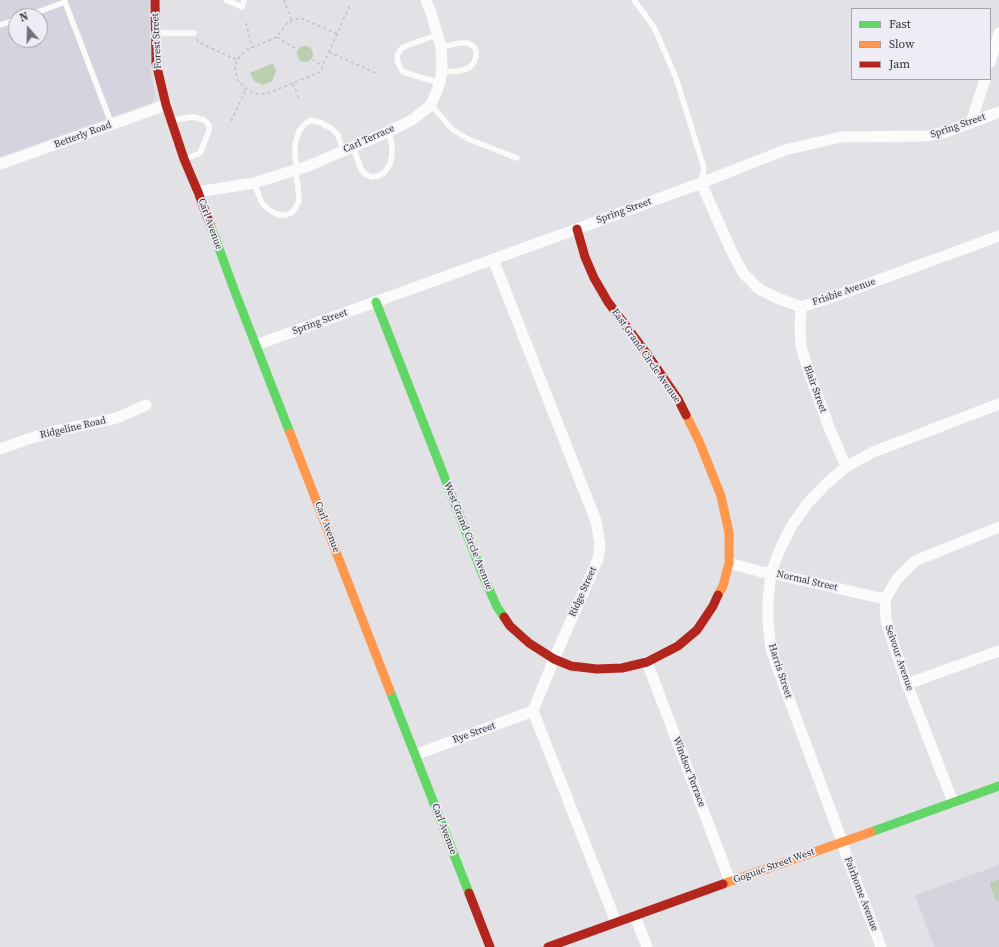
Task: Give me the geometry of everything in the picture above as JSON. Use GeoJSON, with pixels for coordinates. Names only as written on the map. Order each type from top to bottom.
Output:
{"type":"FeatureCollection","features":[{"type":"Feature","properties":{"kind":"street","name":"Forest Street"},"geometry":{"type":"LineString","coordinates":[[155,0],[156,62],[166,105]]}},
{"type":"Feature","properties":{"kind":"street","name":"Carl Terrace"},"geometry":{"type":"LineString","coordinates":[[198,192],[254,183],[308,166],[412,120],[431,105],[440,78],[442,66],[441,47],[426,0]]}},
{"type":"Feature","properties":{"kind":"street"},"geometry":{"type":"LineString","coordinates":[[991,59],[999,33]]}},
{"type":"Feature","properties":{"kind":"street"},"geometry":{"type":"LineString","coordinates":[[971,122],[984,80]]}},
{"type":"Feature","properties":{"kind":"street","name":"Betterly Road"},"geometry":{"type":"LineString","coordinates":[[0,164],[166,105]]}},
{"type":"Feature","properties":{"kind":"street","name":"Carl Avenue"},"geometry":{"type":"LineString","coordinates":[[166,105],[184,159],[198,192],[235,292],[490,947]]}},
{"type":"Feature","properties":{"kind":"street","name":"Spring Street"},"geometry":{"type":"LineString","coordinates":[[256,345],[577,229],[701,183],[784,150],[841,137],[926,136],[946,132],[999,112]]}},
{"type":"Feature","properties":{"kind":"street","name":"Frisbie Avenue"},"geometry":{"type":"LineString","coordinates":[[701,183],[743,273],[759,289],[801,307],[838,296],[999,236]]}},
{"type":"Feature","properties":{"kind":"street","name":"East Grand Circle Avenue"},"geometry":{"type":"LineString","coordinates":[[577,229],[585,257],[594,278],[608,302],[678,399],[699,441],[721,496],[729,533],[729,563],[723,586],[713,606],[697,630],[678,646],[647,662]]}},
{"type":"Feature","properties":{"kind":"street","name":"Ridge Street"},"geometry":{"type":"LineString","coordinates":[[493,259],[596,521],[600,544],[598,559],[533,711]]}},
{"type":"Feature","properties":{"kind":"street","name":"West Grand Circle Avenue"},"geometry":{"type":"LineString","coordinates":[[376,302],[482,574],[497,607],[510,626],[529,643],[554,659],[571,666],[597,669],[622,668],[647,662]]}},
{"type":"Feature","properties":{"kind":"street","name":"Blair Street"},"geometry":{"type":"LineString","coordinates":[[801,307],[801,347],[829,427],[846,467]]}},
{"type":"Feature","properties":{"kind":"street","name":"Harris Street"},"geometry":{"type":"LineString","coordinates":[[842,842],[771,649],[768,623],[768,600],[771,573],[780,549],[807,504],[826,484],[846,467],[873,452],[999,404]]}},
{"type":"Feature","properties":{"kind":"street","name":"Ridgeline Road"},"geometry":{"type":"LineString","coordinates":[[0,449],[55,431],[117,418],[146,405]]}},
{"type":"Feature","properties":{"kind":"street"},"geometry":{"type":"LineString","coordinates":[[885,599],[898,578],[915,561],[999,527]]}},
{"type":"Feature","properties":{"kind":"street","name":"Normal Street"},"geometry":{"type":"LineString","coordinates":[[729,563],[762,572],[885,599]]}},
{"type":"Feature","properties":{"kind":"street","name":"Seivour Avenue"},"geometry":{"type":"LineString","coordinates":[[885,599],[886,620],[892,640],[953,802]]}},
{"type":"Feature","properties":{"kind":"street"},"geometry":{"type":"LineString","coordinates":[[908,684],[999,651]]}},
{"type":"Feature","properties":{"kind":"street","name":"Windsor Terrace"},"geometry":{"type":"LineString","coordinates":[[647,662],[730,881]]}},
{"type":"Feature","properties":{"kind":"street"},"geometry":{"type":"LineString","coordinates":[[533,711],[616,922]]}},
{"type":"Feature","properties":{"kind":"street","name":"Rye Street"},"geometry":{"type":"LineString","coordinates":[[415,755],[533,711]]}},
{"type":"Feature","properties":{"kind":"street","name":"Goguac Street West"},"geometry":{"type":"LineString","coordinates":[[548,947],[999,786]]}},
{"type":"Feature","properties":{"kind":"street","name":"Fairhome Avenue"},"geometry":{"type":"LineString","coordinates":[[842,842],[881,947]]}},
{"type":"Feature","properties":{"kind":"street"},"geometry":{"type":"LineString","coordinates":[[635,916],[647,947]]}},
{"type":"Feature","properties":{"kind":"lane"},"geometry":{"type":"LineString","coordinates":[[226,0],[242,7],[244,0]]}},
{"type":"Feature","properties":{"kind":"lane"},"geometry":{"type":"LineString","coordinates":[[634,0],[654,27],[676,78],[704,168],[701,183]]}},
{"type":"Feature","properties":{"kind":"lane"},"geometry":{"type":"LineString","coordinates":[[47,8],[65,1],[112,125]]}},
{"type":"Feature","properties":{"kind":"lane"},"geometry":{"type":"LineString","coordinates":[[155,33],[194,33]]}},
{"type":"Feature","properties":{"kind":"lane"},"geometry":{"type":"LineString","coordinates":[[437,35],[402,48],[397,59],[399,65],[404,72],[440,78],[469,68],[473,64],[476,57],[474,46],[468,43],[441,47]]}},
{"type":"Feature","properties":{"kind":"lane"},"geometry":{"type":"LineString","coordinates":[[431,105],[458,134],[517,158]]}},
{"type":"Feature","properties":{"kind":"lane"},"geometry":{"type":"LineString","coordinates":[[171,120],[193,117],[204,120],[209,125],[209,131],[200,153],[184,159]]}},
{"type":"Feature","properties":{"kind":"lane"},"geometry":{"type":"LineString","coordinates":[[254,183],[262,203],[269,210],[279,215],[291,213],[295,209],[298,201],[295,144],[299,131],[305,124],[311,120],[331,128],[338,135],[365,174],[372,177],[378,176],[385,172],[390,164],[392,147],[389,131]]}},
{"type":"Feature","properties":{"kind":"path"},"geometry":{"type":"LineString","coordinates":[[284,0],[292,21]]}},
{"type":"Feature","properties":{"kind":"path"},"geometry":{"type":"LineString","coordinates":[[337,34],[301,18],[288,22],[277,37],[246,50],[237,60],[235,69],[237,79],[246,89],[257,94],[269,93],[320,72],[350,5]]}},
{"type":"Feature","properties":{"kind":"path"},"geometry":{"type":"LineString","coordinates":[[246,23],[252,48]]}},
{"type":"Feature","properties":{"kind":"path"},"geometry":{"type":"LineString","coordinates":[[194,33],[198,42],[237,60]]}},
{"type":"Feature","properties":{"kind":"path"},"geometry":{"type":"LineString","coordinates":[[277,37],[323,66]]}},
{"type":"Feature","properties":{"kind":"path"},"geometry":{"type":"LineString","coordinates":[[329,52],[378,74]]}},
{"type":"Feature","properties":{"kind":"path"},"geometry":{"type":"LineString","coordinates":[[293,83],[300,101]]}},
{"type":"Feature","properties":{"kind":"path"},"geometry":{"type":"LineString","coordinates":[[231,121],[246,89]]}},
{"type":"Feature","properties":{"kind":"shaded area"},"geometry":{"type":"Polygon","coordinates":[[[0,0],[149,0],[151,73],[155,95],[151,103],[0,157],[0,0]]]}},
{"type":"Feature","properties":{"kind":"shaded area"},"geometry":{"type":"Polygon","coordinates":[[[999,865],[999,947],[934,947],[915,895],[999,865]]]}},
{"type":"Feature","properties":{"kind":"green space"},"geometry":{"type":"Polygon","coordinates":[[[302,46],[308,46],[313,51],[311,60],[308,62],[302,62],[297,57],[297,51],[302,46]]]}},
{"type":"Feature","properties":{"kind":"green space"},"geometry":{"type":"Polygon","coordinates":[[[273,63],[276,71],[272,81],[263,85],[254,81],[250,73],[273,63]]]}},
{"type":"Feature","properties":{"kind":"green space"},"geometry":{"type":"Polygon","coordinates":[[[999,879],[999,900],[996,901],[990,883],[999,879]]]}},
{"type":"Feature","properties":{"kind":"traffic: fast"},"geometry":{"type":"LineString","coordinates":[[210,224],[290,433]]}},
{"type":"Feature","properties":{"kind":"traffic: fast"},"geometry":{"type":"LineString","coordinates":[[376,302],[482,573],[497,607],[504,617]]}},
{"type":"Feature","properties":{"kind":"traffic: fast"},"geometry":{"type":"LineString","coordinates":[[390,691],[469,893]]}},
{"type":"Feature","properties":{"kind":"traffic: fast"},"geometry":{"type":"LineString","coordinates":[[871,832],[999,786]]}},
{"type":"Feature","properties":{"kind":"traffic: slow"},"geometry":{"type":"LineString","coordinates":[[686,415],[699,441],[721,496],[729,533],[729,563],[723,586],[718,595]]}},
{"type":"Feature","properties":{"kind":"traffic: slow"},"geometry":{"type":"LineString","coordinates":[[290,433],[390,691]]}},
{"type":"Feature","properties":{"kind":"traffic: slow"},"geometry":{"type":"LineString","coordinates":[[723,884],[871,832]]}},
{"type":"Feature","properties":{"kind":"traffic: jam"},"geometry":{"type":"LineString","coordinates":[[155,0],[156,63],[166,105],[184,159],[210,224]]}},
{"type":"Feature","properties":{"kind":"traffic: jam"},"geometry":{"type":"LineString","coordinates":[[577,229],[585,257],[594,278],[608,302],[647,354],[678,399],[686,415]]}},
{"type":"Feature","properties":{"kind":"traffic: jam"},"geometry":{"type":"LineString","coordinates":[[504,617],[510,626],[529,643],[554,659],[571,666],[597,669],[622,668],[647,662],[678,646],[697,630],[713,606],[718,595]]}},
{"type":"Feature","properties":{"kind":"traffic: jam"},"geometry":{"type":"LineString","coordinates":[[548,947],[723,884]]}},
{"type":"Feature","properties":{"kind":"traffic: jam"},"geometry":{"type":"LineString","coordinates":[[469,893],[490,947]]}}]}
